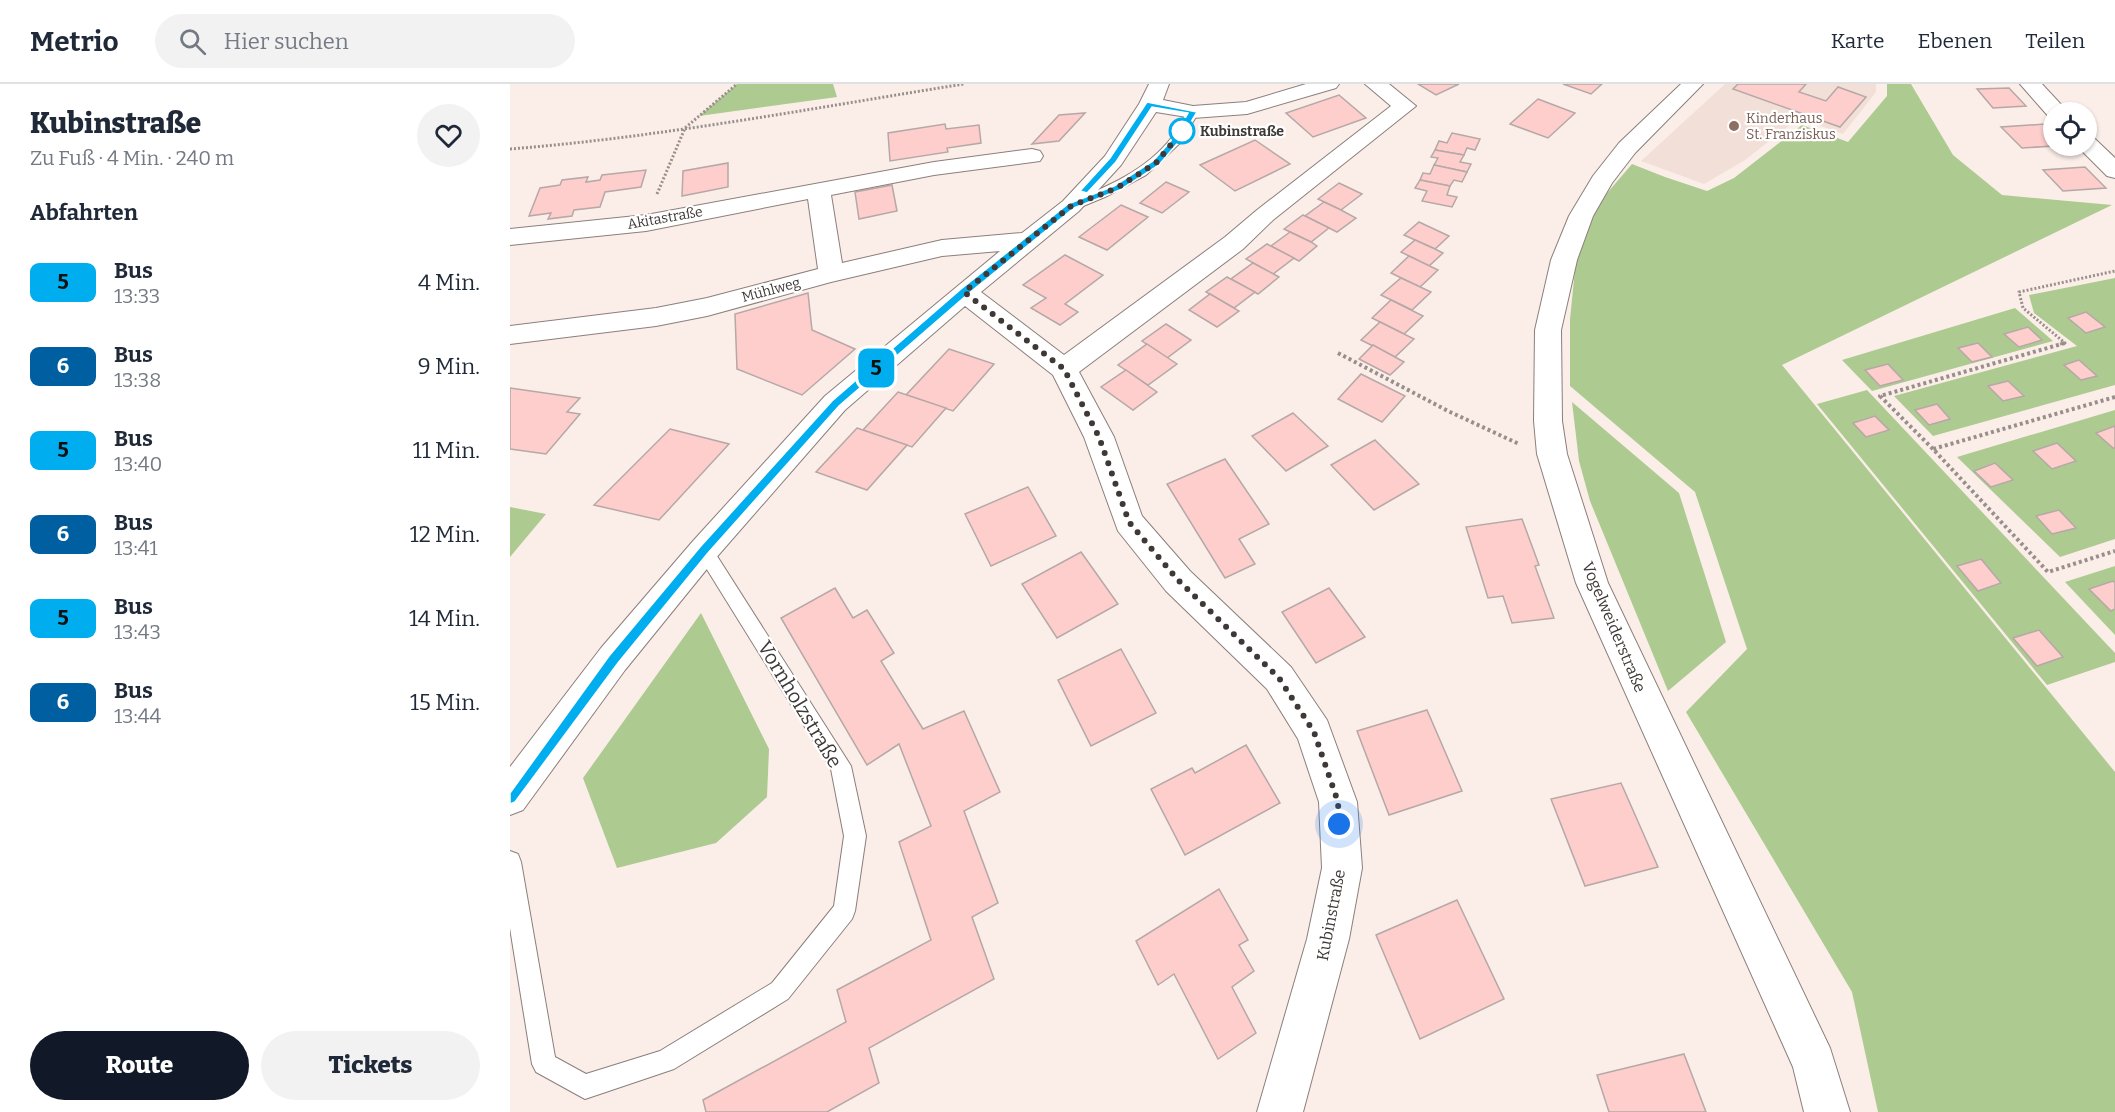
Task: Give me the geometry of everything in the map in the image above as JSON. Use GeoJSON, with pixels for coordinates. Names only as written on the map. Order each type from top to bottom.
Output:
{"type":"FeatureCollection","features":[{"type":"Feature","properties":{"kind":"street"},"geometry":{"type":"LineString","coordinates":[[510,797],[613,660],[704,550],[835,403],[964,292],[1071,206],[1113,160],[1154,94],[1193,112],[1247,108],[1329,84]]}},
{"type":"Feature","properties":{"kind":"street"},"geometry":{"type":"LineString","coordinates":[[1064,369],[1234,243],[1265,215],[1404,106],[1375,84]]}},
{"type":"Feature","properties":{"kind":"street","name":"Vogelweiderstraße"},"geometry":{"type":"LineString","coordinates":[[1693,84],[1627,148],[1601,181],[1581,216],[1564,260],[1548,330],[1548,421],[1552,454],[1592,583],[1814,1064],[1827,1112]]}},
{"type":"Feature","properties":{"kind":"street"},"geometry":{"type":"LineString","coordinates":[[2030,84],[2047,102]]}},
{"type":"Feature","properties":{"kind":"street"},"geometry":{"type":"LineString","coordinates":[[2097,154],[2115,171]]}},
{"type":"Feature","properties":{"kind":"street","name":"Akitastraße"},"geometry":{"type":"LineString","coordinates":[[510,237],[645,223],[968,162],[1032,156]]}},
{"type":"Feature","properties":{"kind":"street"},"geometry":{"type":"LineString","coordinates":[[818,189],[831,274]]}},
{"type":"Feature","properties":{"kind":"street","name":"Mühlweg"},"geometry":{"type":"LineString","coordinates":[[510,335],[656,318],[942,249],[1030,240]]}},
{"type":"Feature","properties":{"kind":"street","name":"Kubinstraße"},"geometry":{"type":"LineString","coordinates":[[964,292],[1064,369],[1099,437],[1129,522],[1178,580],[1279,678],[1314,732],[1338,802],[1342,868],[1328,939],[1280,1112]]}},
{"type":"Feature","properties":{"kind":"lane"},"geometry":{"type":"LineString","coordinates":[[1071,206],[1117,188],[1156,163],[1179,137],[1193,112]]}},
{"type":"Feature","properties":{"kind":"lane","name":"Vornholzstraße"},"geometry":{"type":"LineString","coordinates":[[510,862],[544,1064],[585,1087],[666,1061],[780,991],[844,911],[855,836],[841,766],[704,550]]}},
{"type":"Feature","properties":{"kind":"path"},"geometry":{"type":"LineString","coordinates":[[645,223],[685,128],[737,84]]}},
{"type":"Feature","properties":{"kind":"path"},"geometry":{"type":"LineString","coordinates":[[510,149],[560,145],[685,128],[964,84]]}},
{"type":"Feature","properties":{"kind":"path"},"geometry":{"type":"LineString","coordinates":[[2115,271],[2019,292],[2023,308],[2065,343],[1880,396],[2048,572],[2115,551]]}},
{"type":"Feature","properties":{"kind":"path"},"geometry":{"type":"LineString","coordinates":[[1338,353],[1448,411],[1523,446]]}},
{"type":"Feature","properties":{"kind":"path"},"geometry":{"type":"LineString","coordinates":[[1933,449],[2115,397]]}},
{"type":"Feature","properties":{"kind":"shaded area","name":"Kinderhaus St. Franziskus"},"geometry":{"type":"Polygon","coordinates":[[[1725,84],[1876,84],[1876,92],[1843,134],[1799,118],[1745,160],[1704,184],[1641,161],[1725,84]]]}},
{"type":"Feature","properties":{"kind":"green space"},"geometry":{"type":"Polygon","coordinates":[[[737,84],[833,84],[837,97],[699,116],[737,84]]]}},
{"type":"Feature","properties":{"kind":"green space"},"geometry":{"type":"Polygon","coordinates":[[[1887,84],[1911,84],[1953,155],[2002,195],[2112,205],[1782,365],[2115,772],[2115,1112],[1878,1112],[1852,992],[1686,712],[1747,649],[1695,492],[1570,386],[1570,319],[1577,250],[1602,199],[1632,164],[1707,191],[1734,178],[1802,125],[1848,142],[1887,96],[1887,84]]]}},
{"type":"Feature","properties":{"kind":"green space"},"geometry":{"type":"Polygon","coordinates":[[[2115,278],[2115,385],[1933,436],[1894,396],[2077,346],[2034,313],[2029,295],[2115,278]]]}},
{"type":"Feature","properties":{"kind":"green space"},"geometry":{"type":"Polygon","coordinates":[[[2015,308],[2053,341],[1872,391],[1842,360],[2015,308]]]}},
{"type":"Feature","properties":{"kind":"green space"},"geometry":{"type":"Polygon","coordinates":[[[1867,390],[2115,653],[2115,662],[2047,685],[1817,404],[1867,390]]]}},
{"type":"Feature","properties":{"kind":"green space"},"geometry":{"type":"Polygon","coordinates":[[[1572,402],[1679,493],[1726,642],[1668,691],[1590,501],[1579,461],[1572,402]]]}},
{"type":"Feature","properties":{"kind":"green space"},"geometry":{"type":"Polygon","coordinates":[[[2115,410],[2115,539],[2060,557],[1957,457],[2115,410]]]}},
{"type":"Feature","properties":{"kind":"green space"},"geometry":{"type":"Polygon","coordinates":[[[510,507],[546,514],[510,557],[510,507]]]}},
{"type":"Feature","properties":{"kind":"green space"},"geometry":{"type":"Polygon","coordinates":[[[2115,566],[2115,635],[2065,582],[2115,566]]]}},
{"type":"Feature","properties":{"kind":"green space"},"geometry":{"type":"Polygon","coordinates":[[[701,613],[769,749],[767,797],[716,843],[617,868],[583,778],[701,613]]]}},
{"type":"Feature","properties":{"kind":"building"},"geometry":{"type":"Polygon","coordinates":[[[1418,84],[1459,84],[1436,95],[1418,84]]]}},
{"type":"Feature","properties":{"kind":"building"},"geometry":{"type":"Polygon","coordinates":[[[1563,84],[1602,84],[1591,94],[1563,84]]]}},
{"type":"Feature","properties":{"kind":"building"},"geometry":{"type":"Polygon","coordinates":[[[1738,84],[1806,84],[1799,92],[1826,101],[1838,87],[1866,97],[1840,127],[1733,89],[1738,84]]]}},
{"type":"Feature","properties":{"kind":"building"},"geometry":{"type":"Polygon","coordinates":[[[2009,88],[2026,106],[1993,108],[1977,89],[2009,88]]]}},
{"type":"Feature","properties":{"kind":"building"},"geometry":{"type":"Polygon","coordinates":[[[1339,95],[1366,118],[1313,137],[1286,113],[1339,95]]]}},
{"type":"Feature","properties":{"kind":"building"},"geometry":{"type":"Polygon","coordinates":[[[1538,99],[1575,113],[1548,138],[1510,124],[1538,99]]]}},
{"type":"Feature","properties":{"kind":"building"},"geometry":{"type":"Polygon","coordinates":[[[1085,113],[1059,141],[1032,144],[1059,115],[1085,113]]]}},
{"type":"Feature","properties":{"kind":"building"},"geometry":{"type":"Polygon","coordinates":[[[945,124],[946,129],[979,125],[981,143],[947,148],[948,152],[890,161],[888,133],[945,124]]]}},
{"type":"Feature","properties":{"kind":"building"},"geometry":{"type":"Polygon","coordinates":[[[2043,124],[2043,147],[2022,148],[2001,127],[2043,124]]]}},
{"type":"Feature","properties":{"kind":"building"},"geometry":{"type":"Polygon","coordinates":[[[1452,133],[1480,139],[1475,150],[1467,148],[1464,155],[1435,150],[1439,141],[1447,143],[1452,133]]]}},
{"type":"Feature","properties":{"kind":"building"},"geometry":{"type":"Polygon","coordinates":[[[1255,140],[1290,164],[1235,191],[1200,165],[1255,140]]]}},
{"type":"Feature","properties":{"kind":"building"},"geometry":{"type":"Polygon","coordinates":[[[1435,150],[1464,155],[1460,162],[1471,164],[1467,172],[1434,165],[1438,158],[1431,157],[1435,150]]]}},
{"type":"Feature","properties":{"kind":"building"},"geometry":{"type":"Polygon","coordinates":[[[728,163],[728,187],[682,196],[683,171],[728,163]]]}},
{"type":"Feature","properties":{"kind":"building"},"geometry":{"type":"Polygon","coordinates":[[[1434,165],[1467,172],[1462,182],[1454,180],[1450,186],[1420,180],[1423,173],[1430,174],[1434,165]]]}},
{"type":"Feature","properties":{"kind":"building"},"geometry":{"type":"Polygon","coordinates":[[[2085,167],[2106,188],[2063,191],[2043,170],[2085,167]]]}},
{"type":"Feature","properties":{"kind":"building"},"geometry":{"type":"Polygon","coordinates":[[[646,170],[641,187],[605,192],[600,207],[574,210],[572,216],[548,219],[551,213],[529,216],[540,188],[560,185],[562,180],[588,177],[586,182],[600,180],[602,175],[646,170]]]}},
{"type":"Feature","properties":{"kind":"building"},"geometry":{"type":"Polygon","coordinates":[[[1420,180],[1450,186],[1447,195],[1457,197],[1452,207],[1422,201],[1427,191],[1415,188],[1420,180]]]}},
{"type":"Feature","properties":{"kind":"building"},"geometry":{"type":"Polygon","coordinates":[[[1166,182],[1189,192],[1162,213],[1140,203],[1166,182]]]}},
{"type":"Feature","properties":{"kind":"building"},"geometry":{"type":"Polygon","coordinates":[[[1339,183],[1362,194],[1341,210],[1318,199],[1339,183]]]}},
{"type":"Feature","properties":{"kind":"building"},"geometry":{"type":"Polygon","coordinates":[[[892,185],[897,211],[859,219],[855,192],[892,185]]]}},
{"type":"Feature","properties":{"kind":"building"},"geometry":{"type":"Polygon","coordinates":[[[1324,202],[1356,218],[1337,232],[1305,216],[1324,202]]]}},
{"type":"Feature","properties":{"kind":"building"},"geometry":{"type":"Polygon","coordinates":[[[1121,205],[1148,217],[1107,250],[1079,237],[1121,205]]]}},
{"type":"Feature","properties":{"kind":"building"},"geometry":{"type":"Polygon","coordinates":[[[1303,215],[1329,228],[1311,242],[1284,229],[1303,215]]]}},
{"type":"Feature","properties":{"kind":"building"},"geometry":{"type":"Polygon","coordinates":[[[1419,222],[1449,236],[1435,249],[1404,235],[1419,222]]]}},
{"type":"Feature","properties":{"kind":"building"},"geometry":{"type":"Polygon","coordinates":[[[1290,232],[1317,246],[1299,261],[1271,246],[1290,232]]]}},
{"type":"Feature","properties":{"kind":"building"},"geometry":{"type":"Polygon","coordinates":[[[1415,240],[1443,253],[1429,266],[1401,252],[1415,240]]]}},
{"type":"Feature","properties":{"kind":"building"},"geometry":{"type":"Polygon","coordinates":[[[1267,244],[1294,258],[1273,274],[1246,259],[1267,244]]]}},
{"type":"Feature","properties":{"kind":"building"},"geometry":{"type":"Polygon","coordinates":[[[1065,255],[1103,275],[1065,304],[1078,312],[1060,325],[1031,308],[1046,298],[1023,285],[1065,255]]]}},
{"type":"Feature","properties":{"kind":"building"},"geometry":{"type":"Polygon","coordinates":[[[1409,256],[1438,270],[1420,287],[1391,273],[1409,256]]]}},
{"type":"Feature","properties":{"kind":"building"},"geometry":{"type":"Polygon","coordinates":[[[1253,263],[1279,277],[1258,294],[1231,279],[1253,263]]]}},
{"type":"Feature","properties":{"kind":"building"},"geometry":{"type":"Polygon","coordinates":[[[1227,277],[1255,292],[1234,308],[1206,292],[1227,277]]]}},
{"type":"Feature","properties":{"kind":"building"},"geometry":{"type":"Polygon","coordinates":[[[1401,278],[1431,292],[1412,310],[1381,295],[1401,278]]]}},
{"type":"Feature","properties":{"kind":"building"},"geometry":{"type":"Polygon","coordinates":[[[808,293],[812,330],[855,349],[802,395],[737,369],[735,314],[808,293]]]}},
{"type":"Feature","properties":{"kind":"building"},"geometry":{"type":"Polygon","coordinates":[[[1210,294],[1239,311],[1217,327],[1189,310],[1210,294]]]}},
{"type":"Feature","properties":{"kind":"building"},"geometry":{"type":"Polygon","coordinates":[[[1391,300],[1423,316],[1404,334],[1372,318],[1391,300]]]}},
{"type":"Feature","properties":{"kind":"building"},"geometry":{"type":"Polygon","coordinates":[[[2086,312],[2105,327],[2086,333],[2068,318],[2086,312]]]}},
{"type":"Feature","properties":{"kind":"building"},"geometry":{"type":"Polygon","coordinates":[[[1380,322],[1414,339],[1395,357],[1361,340],[1380,322]]]}},
{"type":"Feature","properties":{"kind":"building"},"geometry":{"type":"Polygon","coordinates":[[[1166,324],[1191,340],[1167,358],[1142,341],[1166,324]]]}},
{"type":"Feature","properties":{"kind":"building"},"geometry":{"type":"Polygon","coordinates":[[[2028,327],[2042,340],[2019,347],[2004,334],[2028,327]]]}},
{"type":"Feature","properties":{"kind":"building"},"geometry":{"type":"Polygon","coordinates":[[[1978,343],[1992,357],[1972,362],[1958,348],[1978,343]]]}},
{"type":"Feature","properties":{"kind":"building"},"geometry":{"type":"Polygon","coordinates":[[[1147,344],[1177,364],[1148,385],[1118,365],[1147,344]]]}},
{"type":"Feature","properties":{"kind":"building"},"geometry":{"type":"Polygon","coordinates":[[[1373,345],[1404,362],[1390,375],[1359,359],[1373,345]]]}},
{"type":"Feature","properties":{"kind":"building"},"geometry":{"type":"Polygon","coordinates":[[[949,349],[994,364],[953,411],[906,395],[949,349]]]}},
{"type":"Feature","properties":{"kind":"building"},"geometry":{"type":"Polygon","coordinates":[[[2079,360],[2097,376],[2081,380],[2064,365],[2079,360]]]}},
{"type":"Feature","properties":{"kind":"building"},"geometry":{"type":"Polygon","coordinates":[[[1888,364],[1903,380],[1880,386],[1865,370],[1888,364]]]}},
{"type":"Feature","properties":{"kind":"building"},"geometry":{"type":"Polygon","coordinates":[[[1126,370],[1157,392],[1133,410],[1101,387],[1126,370]]]}},
{"type":"Feature","properties":{"kind":"building"},"geometry":{"type":"Polygon","coordinates":[[[1361,374],[1405,396],[1382,422],[1338,399],[1361,374]]]}},
{"type":"Feature","properties":{"kind":"building"},"geometry":{"type":"Polygon","coordinates":[[[2008,381],[2024,396],[2003,401],[1988,386],[2008,381]]]}},
{"type":"Feature","properties":{"kind":"building"},"geometry":{"type":"Polygon","coordinates":[[[510,388],[580,398],[567,412],[580,414],[546,454],[510,449],[510,388]]]}},
{"type":"Feature","properties":{"kind":"building"},"geometry":{"type":"Polygon","coordinates":[[[898,392],[946,408],[912,447],[863,430],[898,392]]]}},
{"type":"Feature","properties":{"kind":"building"},"geometry":{"type":"Polygon","coordinates":[[[1937,404],[1950,419],[1929,425],[1915,410],[1937,404]]]}},
{"type":"Feature","properties":{"kind":"building"},"geometry":{"type":"Polygon","coordinates":[[[1293,413],[1328,446],[1286,471],[1252,436],[1293,413]]]}},
{"type":"Feature","properties":{"kind":"building"},"geometry":{"type":"Polygon","coordinates":[[[1875,416],[1889,430],[1866,437],[1853,423],[1875,416]]]}},
{"type":"Feature","properties":{"kind":"building"},"geometry":{"type":"Polygon","coordinates":[[[2115,426],[2115,448],[2113,448],[2096,433],[2115,426]]]}},
{"type":"Feature","properties":{"kind":"building"},"geometry":{"type":"Polygon","coordinates":[[[857,428],[907,445],[867,490],[816,472],[857,428]]]}},
{"type":"Feature","properties":{"kind":"building"},"geometry":{"type":"Polygon","coordinates":[[[670,429],[729,444],[659,520],[594,505],[670,429]]]}},
{"type":"Feature","properties":{"kind":"building"},"geometry":{"type":"Polygon","coordinates":[[[1375,440],[1419,484],[1374,510],[1331,465],[1375,440]]]}},
{"type":"Feature","properties":{"kind":"building"},"geometry":{"type":"Polygon","coordinates":[[[2057,443],[2076,461],[2052,469],[2033,451],[2057,443]]]}},
{"type":"Feature","properties":{"kind":"building"},"geometry":{"type":"Polygon","coordinates":[[[1225,459],[1269,524],[1239,539],[1255,564],[1225,578],[1167,484],[1225,459]]]}},
{"type":"Feature","properties":{"kind":"building"},"geometry":{"type":"Polygon","coordinates":[[[1995,463],[2013,480],[1991,487],[1974,471],[1995,463]]]}},
{"type":"Feature","properties":{"kind":"building"},"geometry":{"type":"Polygon","coordinates":[[[1028,487],[1056,536],[991,566],[965,514],[1028,487]]]}},
{"type":"Feature","properties":{"kind":"building"},"geometry":{"type":"Polygon","coordinates":[[[2059,510],[2076,528],[2052,534],[2036,516],[2059,510]]]}},
{"type":"Feature","properties":{"kind":"building"},"geometry":{"type":"Polygon","coordinates":[[[1522,519],[1539,565],[1535,566],[1554,618],[1512,623],[1503,596],[1488,598],[1466,527],[1522,519]]]}},
{"type":"Feature","properties":{"kind":"building"},"geometry":{"type":"Polygon","coordinates":[[[1081,552],[1118,604],[1057,638],[1022,584],[1081,552]]]}},
{"type":"Feature","properties":{"kind":"building"},"geometry":{"type":"Polygon","coordinates":[[[1981,559],[2001,583],[1978,591],[1957,566],[1981,559]]]}},
{"type":"Feature","properties":{"kind":"building"},"geometry":{"type":"Polygon","coordinates":[[[2113,581],[2115,583],[2115,609],[2111,611],[2089,589],[2113,581]]]}},
{"type":"Feature","properties":{"kind":"building"},"geometry":{"type":"Polygon","coordinates":[[[835,588],[853,618],[867,610],[894,653],[881,661],[923,729],[964,711],[1000,792],[964,811],[998,903],[972,917],[994,979],[869,1048],[879,1083],[827,1112],[706,1112],[703,1100],[846,1022],[837,990],[931,940],[899,842],[931,826],[899,744],[867,765],[781,618],[835,588]]]}},
{"type":"Feature","properties":{"kind":"building"},"geometry":{"type":"Polygon","coordinates":[[[1329,588],[1365,637],[1316,663],[1282,612],[1329,588]]]}},
{"type":"Feature","properties":{"kind":"building"},"geometry":{"type":"Polygon","coordinates":[[[2039,630],[2063,657],[2037,666],[2013,638],[2039,630]]]}},
{"type":"Feature","properties":{"kind":"building"},"geometry":{"type":"Polygon","coordinates":[[[1121,649],[1156,713],[1091,746],[1058,680],[1121,649]]]}},
{"type":"Feature","properties":{"kind":"building"},"geometry":{"type":"Polygon","coordinates":[[[1427,710],[1462,791],[1389,815],[1357,731],[1427,710]]]}},
{"type":"Feature","properties":{"kind":"building"},"geometry":{"type":"Polygon","coordinates":[[[1246,745],[1280,803],[1185,855],[1151,789],[1192,768],[1195,773],[1246,745]]]}},
{"type":"Feature","properties":{"kind":"building"},"geometry":{"type":"Polygon","coordinates":[[[1621,783],[1658,867],[1585,886],[1551,799],[1621,783]]]}},
{"type":"Feature","properties":{"kind":"building"},"geometry":{"type":"Polygon","coordinates":[[[1219,889],[1248,940],[1239,945],[1254,971],[1232,987],[1256,1033],[1218,1059],[1174,974],[1158,985],[1136,941],[1219,889]]]}},
{"type":"Feature","properties":{"kind":"building"},"geometry":{"type":"Polygon","coordinates":[[[1457,900],[1504,999],[1420,1039],[1376,935],[1457,900]]]}},
{"type":"Feature","properties":{"kind":"building"},"geometry":{"type":"Polygon","coordinates":[[[1684,1054],[1706,1112],[1609,1112],[1597,1075],[1684,1054]]]}},
{"type":"Feature","properties":{"kind":"bus line","name":"5"},"geometry":{"type":"LineString","coordinates":[[510,797],[613,660],[704,550],[835,403],[964,292],[1071,206],[1117,188],[1156,163],[1179,137],[1185,122],[1193,112],[1150,104],[1113,160],[1084,191]]}},
{"type":"Feature","properties":{"kind":"place","name":"Kinderhaus St. Franziskus"},"geometry":{"type":"Point","coordinates":[1734,126]}},
{"type":"Feature","properties":{"kind":"place","name":"Kubinstraße"},"geometry":{"type":"Point","coordinates":[1182,131]}},
{"type":"Feature","properties":{"kind":"route"},"geometry":{"type":"LineString","coordinates":[[1182,131],[1156,163],[1117,188],[1071,206],[964,292],[1064,369],[1099,437],[1129,522],[1178,580],[1279,678],[1314,732],[1338,802],[1339,824]]}}]}
